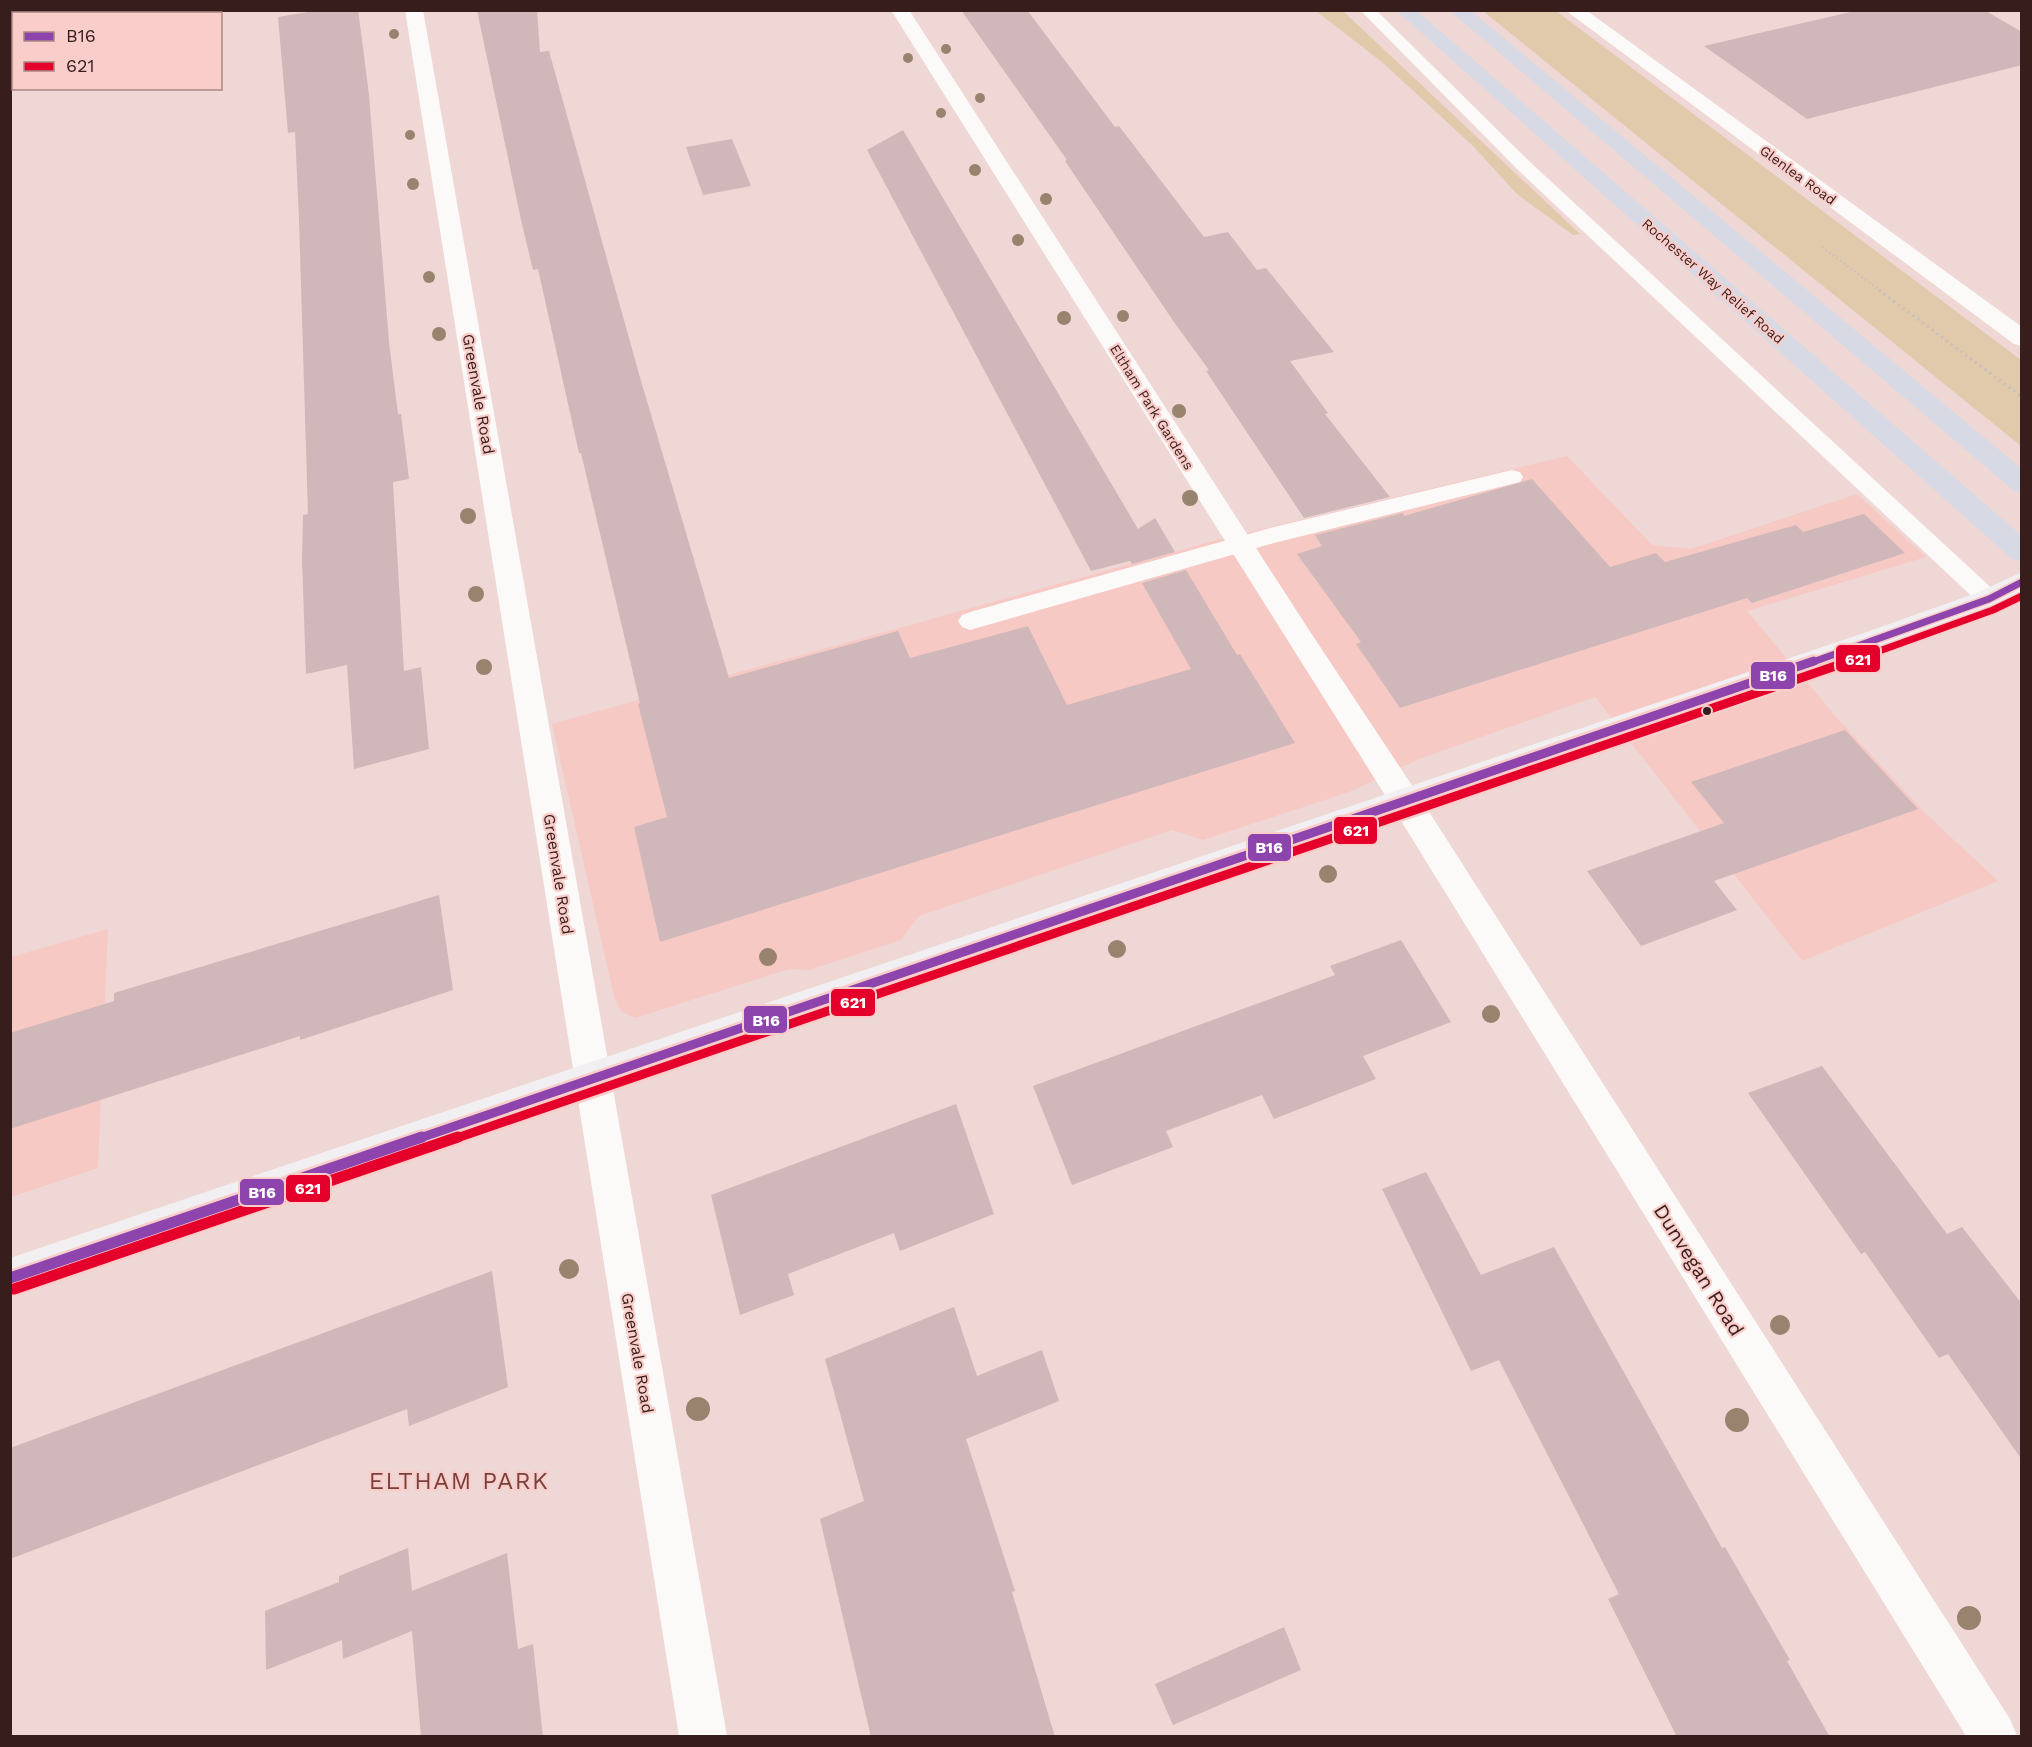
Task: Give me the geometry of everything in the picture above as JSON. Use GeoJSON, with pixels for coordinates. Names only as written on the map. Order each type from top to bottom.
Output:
{"type":"FeatureCollection","features":[{"type":"Feature","properties":{"kind":"highway","name":"Rochester Way Relief Road"},"geometry":{"type":"LineString","coordinates":[[1405,10],[2022,552]]}},
{"type":"Feature","properties":{"kind":"highway"},"geometry":{"type":"LineString","coordinates":[[1458,10],[2022,484]]}},
{"type":"Feature","properties":{"kind":"street","name":"Greenvale Road"},"geometry":{"type":"LineString","coordinates":[[414,10],[703,1737]]}},
{"type":"Feature","properties":{"kind":"street","name":"Eltham Park Gardens"},"geometry":{"type":"LineString","coordinates":[[900,10],[1239,545],[1406,802]]}},
{"type":"Feature","properties":{"kind":"street","name":"Glenlea Road"},"geometry":{"type":"LineString","coordinates":[[1574,10],[2022,339]]}},
{"type":"Feature","properties":{"kind":"street"},"geometry":{"type":"LineString","coordinates":[[10,1278],[1871,642],[1989,598],[2022,582]]}},
{"type":"Feature","properties":{"kind":"street","name":"Dunvegan Road"},"geometry":{"type":"LineString","coordinates":[[1406,802],[1993,1737]]}},
{"type":"Feature","properties":{"kind":"lane"},"geometry":{"type":"LineString","coordinates":[[1367,10],[1524,166],[1989,598]]}},
{"type":"Feature","properties":{"kind":"lane"},"geometry":{"type":"LineString","coordinates":[[970,621],[1239,545],[1379,508],[1512,477]]}},
{"type":"Feature","properties":{"kind":"shaded area"},"geometry":{"type":"Polygon","coordinates":[[[1316,11],[1343,11],[1580,234],[1573,235],[1517,194],[1473,146],[1382,62],[1316,11]]]}},
{"type":"Feature","properties":{"kind":"shaded area"},"geometry":{"type":"Polygon","coordinates":[[[1483,11],[1556,11],[2021,360],[2021,446],[1483,11]]]}},
{"type":"Feature","properties":{"kind":"shaded area"},"geometry":{"type":"Polygon","coordinates":[[[1567,456],[1652,545],[1691,549],[1857,494],[1926,557],[1747,611],[1837,718],[1924,812],[1998,881],[1802,961],[1595,697],[1419,759],[1349,792],[1203,840],[1172,830],[919,916],[901,940],[809,970],[789,969],[635,1018],[621,1011],[614,996],[552,724],[1217,540],[1567,456]]]}},
{"type":"Feature","properties":{"kind":"shaded area"},"geometry":{"type":"Polygon","coordinates":[[[108,929],[98,1168],[11,1197],[11,957],[108,929]]]}},
{"type":"Feature","properties":{"kind":"building"},"geometry":{"type":"Polygon","coordinates":[[[320,10],[358,10],[369,95],[389,342],[409,479],[393,482],[404,671],[421,667],[429,749],[354,769],[347,665],[306,674],[302,560],[303,515],[308,514],[299,220],[295,132],[288,133],[278,17],[320,10]]]}},
{"type":"Feature","properties":{"kind":"building"},"geometry":{"type":"Polygon","coordinates":[[[477,10],[537,10],[540,52],[549,51],[639,374],[729,678],[898,631],[910,658],[1028,626],[1067,705],[1191,669],[1142,583],[1186,570],[1237,655],[1240,654],[1295,743],[660,942],[634,827],[667,817],[638,704],[640,703],[581,453],[579,453],[538,269],[533,270],[521,220],[477,10]]]}},
{"type":"Feature","properties":{"kind":"building"},"geometry":{"type":"Polygon","coordinates":[[[961,10],[1027,10],[1115,127],[1119,126],[1204,237],[1228,232],[1257,270],[1266,268],[1334,352],[1290,361],[1328,413],[1325,414],[1390,497],[1304,518],[1206,371],[1209,370],[1065,161],[1067,160],[961,10]]]}},
{"type":"Feature","properties":{"kind":"building"},"geometry":{"type":"Polygon","coordinates":[[[1859,10],[1984,10],[2022,32],[2022,65],[1807,119],[1704,46],[1859,10]]]}},
{"type":"Feature","properties":{"kind":"building"},"geometry":{"type":"Polygon","coordinates":[[[903,130],[1138,529],[1155,518],[1175,552],[1132,564],[1130,561],[1091,571],[867,150],[903,130]]]}},
{"type":"Feature","properties":{"kind":"building"},"geometry":{"type":"Polygon","coordinates":[[[732,139],[751,186],[703,195],[686,147],[732,139]]]}},
{"type":"Feature","properties":{"kind":"building"},"geometry":{"type":"Polygon","coordinates":[[[1532,479],[1610,567],[1656,553],[1665,562],[1796,525],[1803,532],[1864,514],[1905,553],[1752,603],[1747,598],[1400,708],[1356,644],[1361,642],[1297,554],[1322,546],[1315,535],[1403,513],[1404,516],[1532,479]]]}},
{"type":"Feature","properties":{"kind":"building"},"geometry":{"type":"Polygon","coordinates":[[[1845,730],[1918,809],[1714,881],[1737,910],[1641,946],[1587,871],[1724,823],[1691,782],[1845,730]]]}},
{"type":"Feature","properties":{"kind":"building"},"geometry":{"type":"Polygon","coordinates":[[[439,895],[453,990],[300,1040],[300,1036],[10,1129],[10,1033],[114,1001],[114,993],[439,895]]]}},
{"type":"Feature","properties":{"kind":"building"},"geometry":{"type":"Polygon","coordinates":[[[1401,940],[1451,1022],[1363,1056],[1376,1079],[1274,1119],[1262,1095],[1166,1131],[1173,1147],[1072,1185],[1033,1086],[1335,975],[1330,966],[1401,940]]]}},
{"type":"Feature","properties":{"kind":"building"},"geometry":{"type":"Polygon","coordinates":[[[1822,1066],[1947,1234],[1962,1227],[2022,1304],[2022,1460],[1948,1354],[1939,1358],[1865,1252],[1861,1254],[1748,1093],[1822,1066]]]}},
{"type":"Feature","properties":{"kind":"building"},"geometry":{"type":"Polygon","coordinates":[[[956,1104],[994,1214],[900,1251],[894,1233],[788,1274],[794,1295],[740,1315],[711,1195],[956,1104]]]}},
{"type":"Feature","properties":{"kind":"building"},"geometry":{"type":"Polygon","coordinates":[[[1426,1172],[1481,1275],[1554,1247],[1722,1548],[1725,1547],[1790,1660],[1787,1661],[1830,1737],[1677,1737],[1608,1599],[1619,1594],[1499,1360],[1471,1371],[1382,1189],[1426,1172]]]}},
{"type":"Feature","properties":{"kind":"building"},"geometry":{"type":"Polygon","coordinates":[[[492,1271],[508,1387],[409,1426],[407,1409],[10,1559],[10,1448],[492,1271]]]}},
{"type":"Feature","properties":{"kind":"building"},"geometry":{"type":"Polygon","coordinates":[[[954,1307],[977,1376],[1042,1350],[1059,1401],[966,1439],[1015,1591],[1012,1592],[1055,1737],[871,1737],[820,1519],[864,1501],[825,1359],[954,1307]]]}},
{"type":"Feature","properties":{"kind":"building"},"geometry":{"type":"Polygon","coordinates":[[[408,1548],[412,1591],[507,1553],[518,1649],[533,1644],[543,1737],[421,1737],[412,1631],[343,1659],[342,1640],[266,1670],[265,1611],[339,1582],[339,1576],[408,1548]]]}},
{"type":"Feature","properties":{"kind":"building"},"geometry":{"type":"Polygon","coordinates":[[[1284,1627],[1301,1670],[1173,1725],[1155,1684],[1284,1627]]]}},
{"type":"Feature","properties":{"kind":"transit line","name":"B16"},"geometry":{"type":"LineString","coordinates":[[10,1278],[1871,642],[1989,599],[2022,582]]}},
{"type":"Feature","properties":{"kind":"transit line","name":"621"},"geometry":{"type":"LineString","coordinates":[[14,1289],[1875,653],[1993,610],[2022,596]]}},
{"type":"Feature","properties":{"kind":"district","name":"ELTHAM PARK"},"geometry":{"type":"Point","coordinates":[459,1481]}}]}
